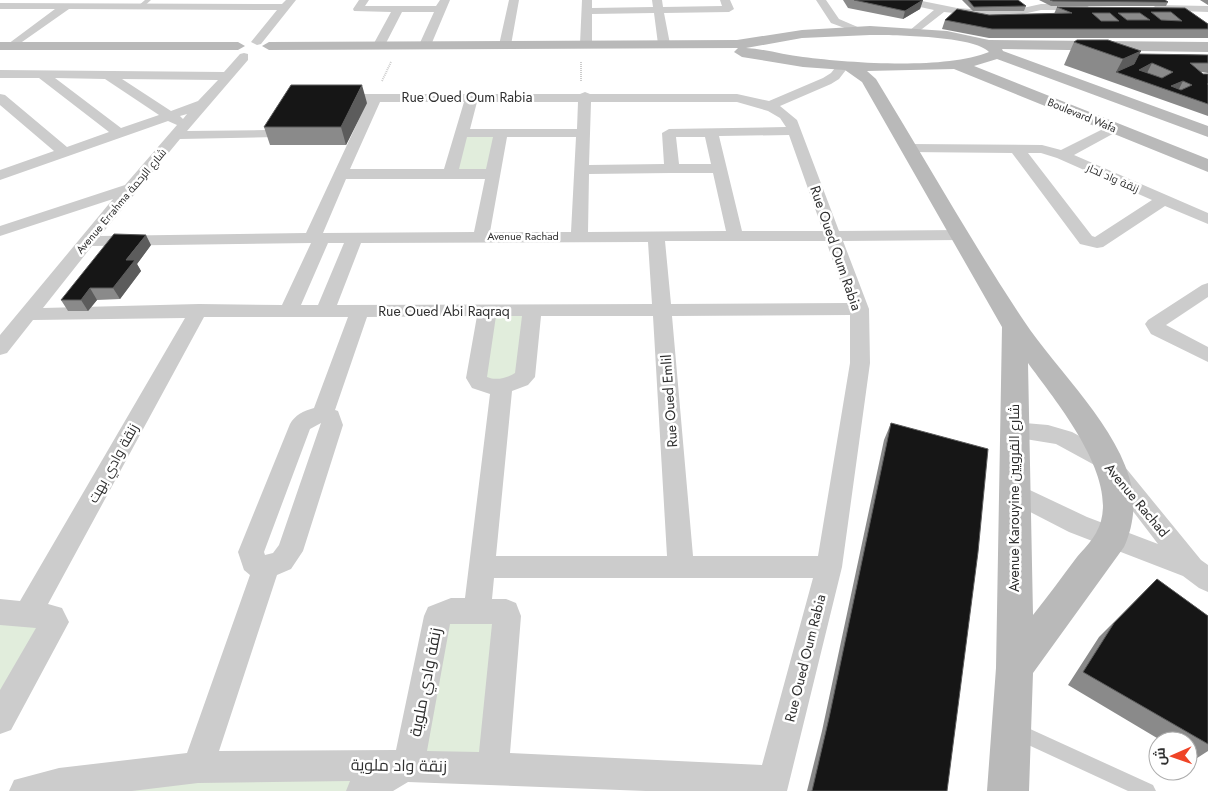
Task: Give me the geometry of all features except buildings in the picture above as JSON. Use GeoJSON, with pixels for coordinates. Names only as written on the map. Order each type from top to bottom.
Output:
{"type":"FeatureCollection","features":[{"type":"Feature","properties":{"kind":"street"},"geometry":{"type":"LineString","coordinates":[[364,0],[358,9],[398,9],[443,4]]}},
{"type":"Feature","properties":{"kind":"street"},"geometry":{"type":"LineString","coordinates":[[505,45],[514,0]]}},
{"type":"Feature","properties":{"kind":"street"},"geometry":{"type":"LineString","coordinates":[[584,48],[586,5],[658,3],[729,9],[725,0]]}},
{"type":"Feature","properties":{"kind":"street"},"geometry":{"type":"LineString","coordinates":[[821,0],[830,26]]}},
{"type":"Feature","properties":{"kind":"street"},"geometry":{"type":"LineString","coordinates":[[901,0],[941,9],[966,12],[1014,13],[1041,7],[1091,8]]}},
{"type":"Feature","properties":{"kind":"street"},"geometry":{"type":"LineString","coordinates":[[954,0],[966,12]]}},
{"type":"Feature","properties":{"kind":"street"},"geometry":{"type":"LineString","coordinates":[[1029,0],[1041,7]]}},
{"type":"Feature","properties":{"kind":"street"},"geometry":{"type":"LineString","coordinates":[[1178,0],[1208,20]]}},
{"type":"Feature","properties":{"kind":"street"},"geometry":{"type":"LineString","coordinates":[[4,48],[71,3]]}},
{"type":"Feature","properties":{"kind":"street"},"geometry":{"type":"LineString","coordinates":[[658,3],[664,44]]}},
{"type":"Feature","properties":{"kind":"street"},"geometry":{"type":"LineString","coordinates":[[4,4],[288,4]]}},
{"type":"Feature","properties":{"kind":"street"},"geometry":{"type":"LineString","coordinates":[[263,47],[288,4]]}},
{"type":"Feature","properties":{"kind":"street"},"geometry":{"type":"LineString","coordinates":[[425,45],[443,4]]}},
{"type":"Feature","properties":{"kind":"street"},"geometry":{"type":"LineString","coordinates":[[1141,8],[1208,9]]}},
{"type":"Feature","properties":{"kind":"street"},"geometry":{"type":"LineString","coordinates":[[379,45],[398,9]]}},
{"type":"Feature","properties":{"kind":"street"},"geometry":{"type":"LineString","coordinates":[[914,33],[941,9]]}},
{"type":"Feature","properties":{"kind":"street"},"geometry":{"type":"LineString","coordinates":[[4,48],[238,52],[263,47],[379,45],[766,48],[799,34],[830,26],[861,31],[914,33],[972,40],[994,50],[1208,54]]}},
{"type":"Feature","properties":{"kind":"street"},"geometry":{"type":"LineString","coordinates":[[263,47],[394,54],[664,44],[766,48],[796,61],[846,66],[956,64],[983,61],[994,50],[1208,47]]}},
{"type":"Feature","properties":{"kind":"street","name":"Boulevard Wafa"},"geometry":{"type":"LineString","coordinates":[[994,50],[1208,132]]}},
{"type":"Feature","properties":{"kind":"street","name":"Avenue Errahma شارع الرحمة"},"geometry":{"type":"LineString","coordinates":[[0,348],[130,188],[228,76],[238,52]]}},
{"type":"Feature","properties":{"kind":"street","name":"Boulevard Wafa"},"geometry":{"type":"LineString","coordinates":[[956,64],[1208,166]]}},
{"type":"Feature","properties":{"kind":"street"},"geometry":{"type":"LineString","coordinates":[[846,66],[868,79],[1015,327],[1087,423],[1108,462],[1117,488],[1118,508],[1112,537],[1015,668]]}},
{"type":"Feature","properties":{"kind":"street"},"geometry":{"type":"LineString","coordinates":[[768,106],[827,81],[846,66]]}},
{"type":"Feature","properties":{"kind":"street"},"geometry":{"type":"LineString","coordinates":[[875,92],[896,77],[920,66]]}},
{"type":"Feature","properties":{"kind":"street"},"geometry":{"type":"LineString","coordinates":[[0,74],[228,76]]}},
{"type":"Feature","properties":{"kind":"street"},"geometry":{"type":"LineString","coordinates":[[42,74],[119,133]]}},
{"type":"Feature","properties":{"kind":"street"},"geometry":{"type":"LineString","coordinates":[[108,75],[170,116],[181,130],[270,134],[293,98]]}},
{"type":"Feature","properties":{"kind":"street"},"geometry":{"type":"LineString","coordinates":[[579,236],[584,132],[583,96]]}},
{"type":"Feature","properties":{"kind":"street","name":"Rue Oued Oum Rabia"},"geometry":{"type":"LineString","coordinates":[[320,98],[583,96],[737,98],[768,106],[787,117],[795,131],[860,309],[862,332],[860,363],[829,567],[772,786]]}},
{"type":"Feature","properties":{"kind":"street"},"geometry":{"type":"LineString","coordinates":[[450,174],[472,97]]}},
{"type":"Feature","properties":{"kind":"street"},"geometry":{"type":"LineString","coordinates":[[0,98],[65,153]]}},
{"type":"Feature","properties":{"kind":"street"},"geometry":{"type":"LineString","coordinates":[[289,310],[341,174],[375,98]]}},
{"type":"Feature","properties":{"kind":"street"},"geometry":{"type":"LineString","coordinates":[[0,175],[204,104]]}},
{"type":"Feature","properties":{"kind":"street"},"geometry":{"type":"LineString","coordinates":[[1062,156],[1113,128]]}},
{"type":"Feature","properties":{"kind":"street"},"geometry":{"type":"LineString","coordinates":[[711,131],[736,236]]}},
{"type":"Feature","properties":{"kind":"street"},"geometry":{"type":"LineString","coordinates":[[672,169],[668,133],[795,131]]}},
{"type":"Feature","properties":{"kind":"street"},"geometry":{"type":"LineString","coordinates":[[462,133],[584,132]]}},
{"type":"Feature","properties":{"kind":"street"},"geometry":{"type":"LineString","coordinates":[[481,237],[501,133]]}},
{"type":"Feature","properties":{"kind":"street","name":"زنقة واد لحار"},"geometry":{"type":"LineString","coordinates":[[908,148],[1042,149],[1208,219]]}},
{"type":"Feature","properties":{"kind":"street"},"geometry":{"type":"LineString","coordinates":[[1016,148],[1086,240],[1092,244],[1097,243],[1163,200]]}},
{"type":"Feature","properties":{"kind":"street"},"geometry":{"type":"LineString","coordinates":[[582,170],[721,168]]}},
{"type":"Feature","properties":{"kind":"street"},"geometry":{"type":"LineString","coordinates":[[341,174],[494,174]]}},
{"type":"Feature","properties":{"kind":"street"},"geometry":{"type":"LineString","coordinates":[[1,230],[130,188]]}},
{"type":"Feature","properties":{"kind":"street","name":"Avenue Rachad"},"geometry":{"type":"LineString","coordinates":[[86,242],[317,238],[960,235]]}},
{"type":"Feature","properties":{"kind":"street","name":"Rue Oued Emlil"},"geometry":{"type":"LineString","coordinates":[[656,236],[681,566]]}},
{"type":"Feature","properties":{"kind":"street"},"geometry":{"type":"LineString","coordinates":[[325,310],[355,238]]}},
{"type":"Feature","properties":{"kind":"street"},"geometry":{"type":"LineString","coordinates":[[1208,289],[1155,324],[1155,327],[1208,356]]}},
{"type":"Feature","properties":{"kind":"street","name":"Rue Oued Abi Raqraq"},"geometry":{"type":"LineString","coordinates":[[28,314],[199,310],[663,311],[860,309]]}},
{"type":"Feature","properties":{"kind":"street","name":"زنقة وادي بهت"},"geometry":{"type":"LineString","coordinates":[[27,615],[199,310]]}},
{"type":"Feature","properties":{"kind":"street"},"geometry":{"type":"LineString","coordinates":[[488,310],[476,378],[481,384],[502,385],[514,383],[525,378],[532,311]]}},
{"type":"Feature","properties":{"kind":"street"},"geometry":{"type":"LineString","coordinates":[[322,415],[360,311]]}},
{"type":"Feature","properties":{"kind":"street","name":"Avenue Karouyine شارع القرويين"},"geometry":{"type":"LineString","coordinates":[[1008,791],[1015,668],[1015,327]]}},
{"type":"Feature","properties":{"kind":"street"},"geometry":{"type":"LineString","coordinates":[[493,768],[507,616],[506,612],[502,610],[477,611],[484,567],[502,385]]}},
{"type":"Feature","properties":{"kind":"street"},"geometry":{"type":"LineString","coordinates":[[322,415],[330,417],[332,425],[290,551],[282,561],[266,567],[257,566],[253,562],[251,552],[302,424],[310,417],[322,415]]}},
{"type":"Feature","properties":{"kind":"street","name":"Avenue Rachad"},"geometry":{"type":"LineString","coordinates":[[1014,430],[1048,433],[1064,438],[1108,462],[1200,574]]}},
{"type":"Feature","properties":{"kind":"street","name":"Avenue Rachad"},"geometry":{"type":"LineString","coordinates":[[1014,492],[1044,510],[1200,574]]}},
{"type":"Feature","properties":{"kind":"street"},"geometry":{"type":"LineString","coordinates":[[198,767],[266,567]]}},
{"type":"Feature","properties":{"kind":"street"},"geometry":{"type":"LineString","coordinates":[[484,567],[829,567]]}},
{"type":"Feature","properties":{"kind":"street","name":"زنقة وادي ملوية"},"geometry":{"type":"LineString","coordinates":[[409,764],[438,616],[451,611],[477,611]]}},
{"type":"Feature","properties":{"kind":"street"},"geometry":{"type":"LineString","coordinates":[[0,612],[52,617],[55,622],[0,719]]}},
{"type":"Feature","properties":{"kind":"street"},"geometry":{"type":"LineString","coordinates":[[362,791],[409,764]]}},
{"type":"Feature","properties":{"kind":"street","name":"زنقة واد ملوية"},"geometry":{"type":"LineString","coordinates":[[25,791],[198,767],[409,764],[772,786]]}},
{"type":"Feature","properties":{"kind":"lane"},"geometry":{"type":"LineString","coordinates":[[1012,728],[1147,791]]}},
{"type":"Feature","properties":{"kind":"path"},"geometry":{"type":"LineString","coordinates":[[583,96],[584,48]]}},
{"type":"Feature","properties":{"kind":"path"},"geometry":{"type":"LineString","coordinates":[[375,98],[394,54]]}},
{"type":"Feature","properties":{"kind":"green space"},"geometry":{"type":"Polygon","coordinates":[[[462,133],[501,133],[494,174],[450,173],[462,133]]]}},
{"type":"Feature","properties":{"kind":"green space"},"geometry":{"type":"Polygon","coordinates":[[[488,310],[532,311],[525,377],[481,384],[488,310]]]}},
{"type":"Feature","properties":{"kind":"green space"},"geometry":{"type":"Polygon","coordinates":[[[502,610],[493,768],[409,764],[451,611],[502,610]]]}},
{"type":"Feature","properties":{"kind":"green space"},"geometry":{"type":"Polygon","coordinates":[[[0,615],[49,625],[0,705],[0,615]]]}},
{"type":"Feature","properties":{"kind":"green space"},"geometry":{"type":"Polygon","coordinates":[[[409,764],[362,791],[61,791],[409,764]]]}}]}
